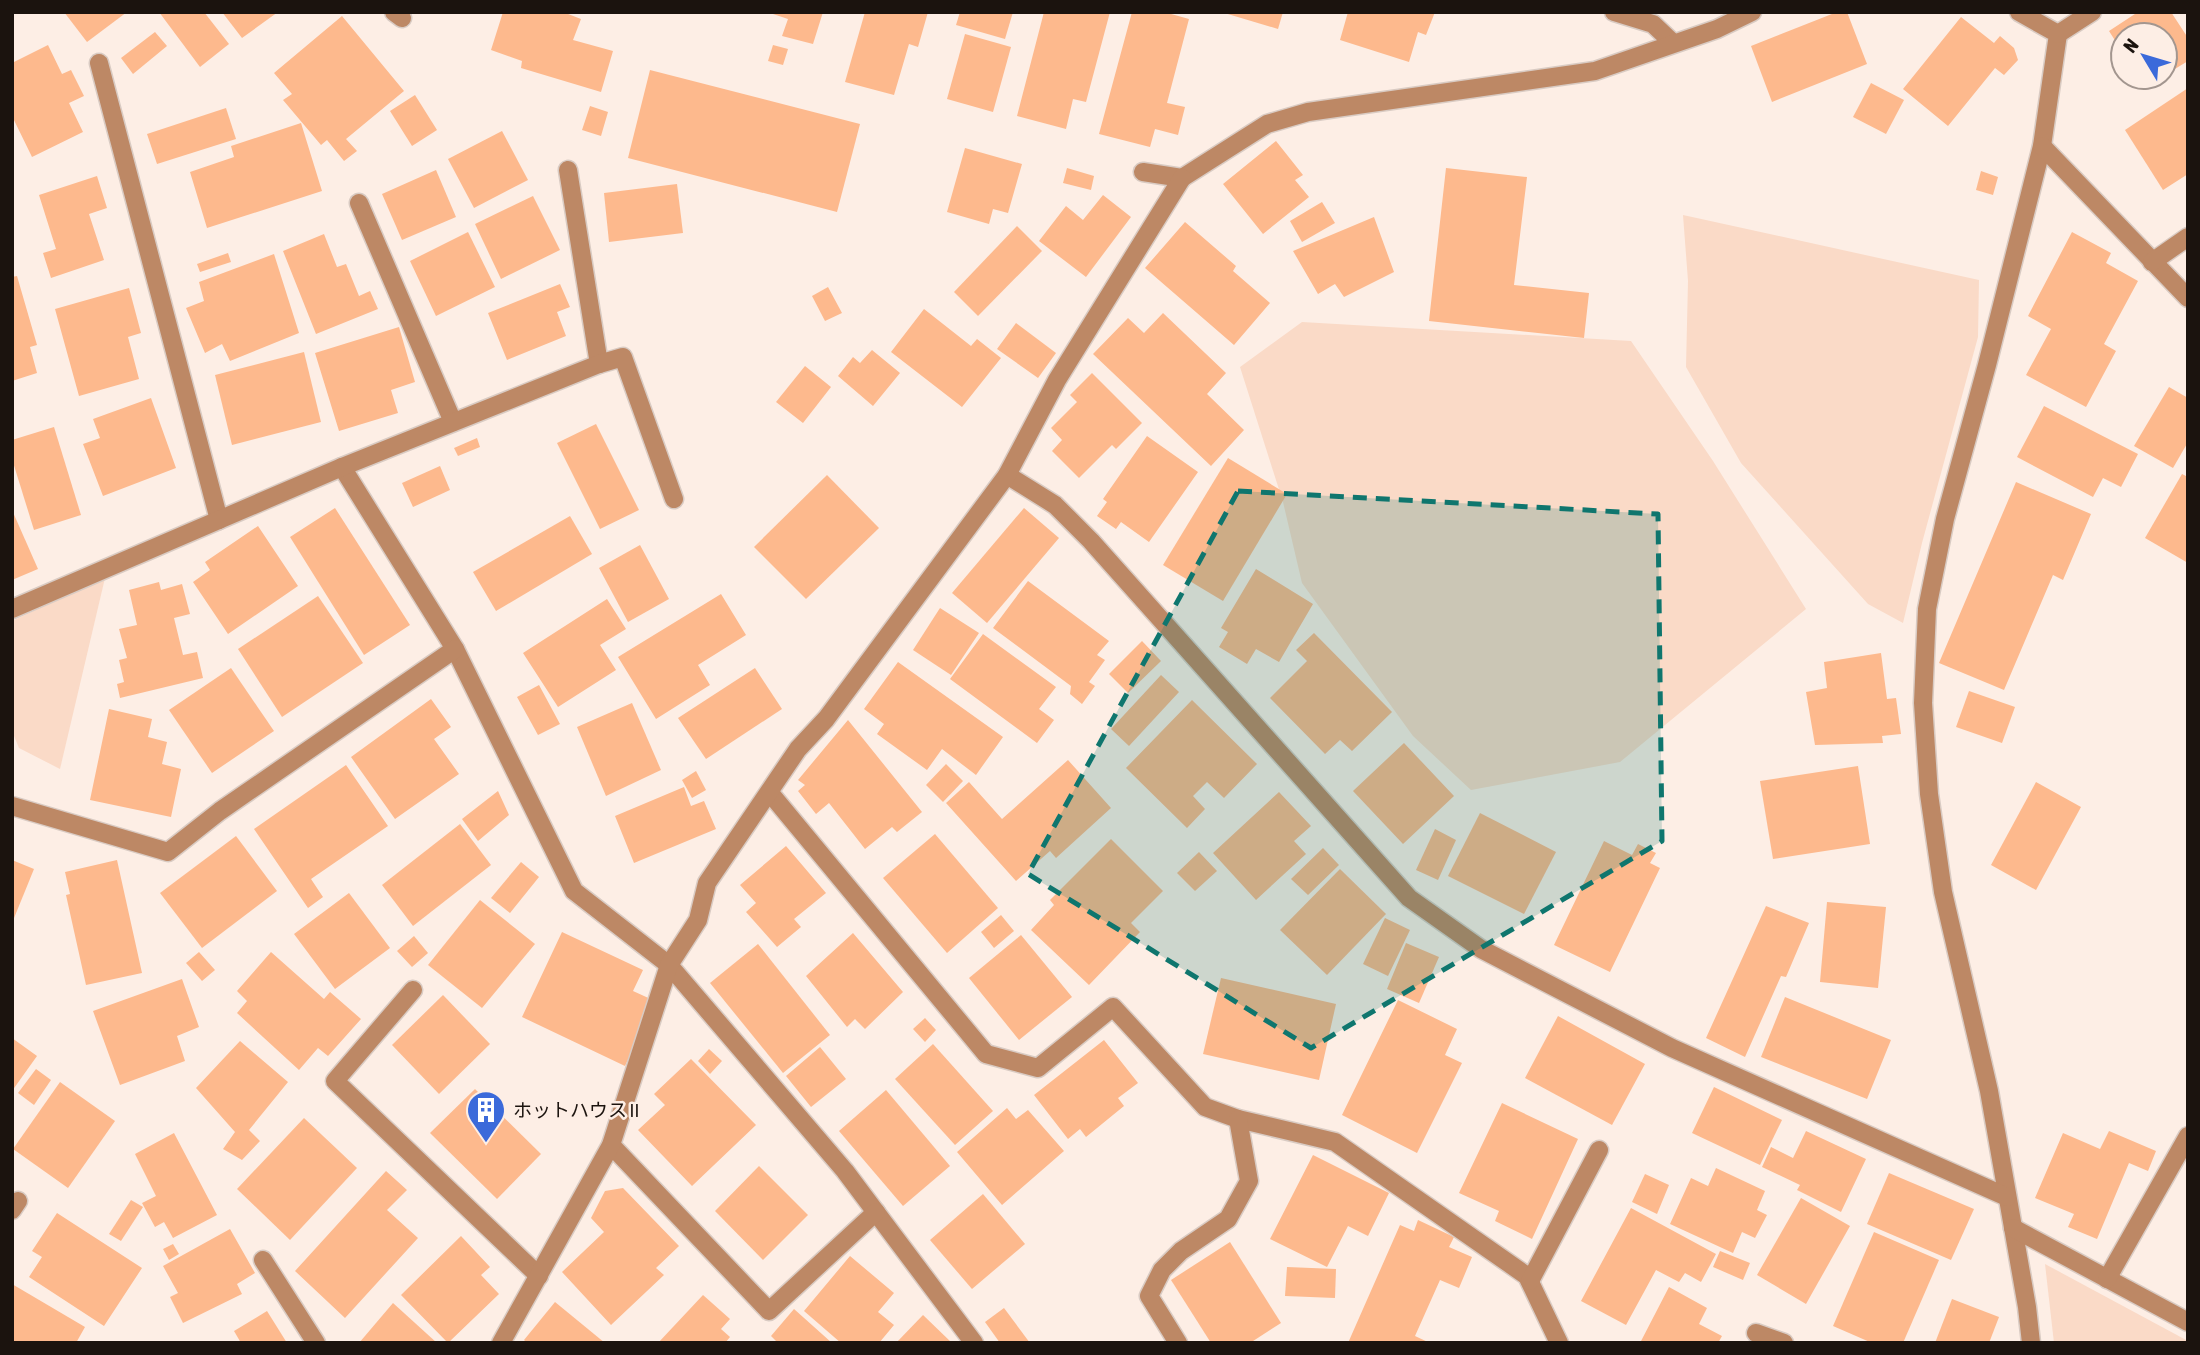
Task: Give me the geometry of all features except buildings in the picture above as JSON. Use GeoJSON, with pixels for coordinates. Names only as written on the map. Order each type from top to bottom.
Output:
{"type":"FeatureCollection","features":[{"type":"Feature","properties":{"kind":"street"},"geometry":{"type":"LineString","coordinates":[[1614,12],[1653,24],[1673,43]]}},
{"type":"Feature","properties":{"kind":"street"},"geometry":{"type":"LineString","coordinates":[[501,1343],[611,1145],[669,965],[698,920],[707,883],[798,748],[826,719],[1007,475],[1057,380],[1182,178],[1267,124],[1308,112],[1595,71],[1717,29],[1752,12]]}},
{"type":"Feature","properties":{"kind":"street"},"geometry":{"type":"LineString","coordinates":[[2019,12],[2057,34]]}},
{"type":"Feature","properties":{"kind":"street"},"geometry":{"type":"LineString","coordinates":[[2057,34],[2092,12]]}},
{"type":"Feature","properties":{"kind":"street"},"geometry":{"type":"LineString","coordinates":[[2031,1343],[2014,1227],[1989,1091],[1943,892],[1929,794],[1923,703],[1927,609],[1945,519],[2042,146],[2057,34]]}},
{"type":"Feature","properties":{"kind":"street"},"geometry":{"type":"LineString","coordinates":[[99,63],[219,520]]}},
{"type":"Feature","properties":{"kind":"street"},"geometry":{"type":"LineString","coordinates":[[2042,146],[2188,298]]}},
{"type":"Feature","properties":{"kind":"street"},"geometry":{"type":"LineString","coordinates":[[568,170],[599,364]]}},
{"type":"Feature","properties":{"kind":"street"},"geometry":{"type":"LineString","coordinates":[[1143,172],[1182,178]]}},
{"type":"Feature","properties":{"kind":"street"},"geometry":{"type":"LineString","coordinates":[[359,203],[453,422]]}},
{"type":"Feature","properties":{"kind":"street"},"geometry":{"type":"LineString","coordinates":[[2152,262],[2188,237]]}},
{"type":"Feature","properties":{"kind":"street"},"geometry":{"type":"LineString","coordinates":[[12,609],[342,467],[599,364],[624,357],[674,499]]}},
{"type":"Feature","properties":{"kind":"street"},"geometry":{"type":"LineString","coordinates":[[342,467],[455,649],[574,891],[669,965],[845,1171],[974,1343]]}},
{"type":"Feature","properties":{"kind":"street"},"geometry":{"type":"LineString","coordinates":[[1007,475],[1055,505],[1091,541],[1409,898],[1481,949],[1672,1048],[2007,1197]]}},
{"type":"Feature","properties":{"kind":"street"},"geometry":{"type":"LineString","coordinates":[[12,806],[168,852],[220,811],[455,649]]}},
{"type":"Feature","properties":{"kind":"street"},"geometry":{"type":"LineString","coordinates":[[770,793],[986,1054],[1038,1068],[1113,1007],[1205,1107],[1238,1119],[1335,1142],[1527,1276],[1559,1343]]}},
{"type":"Feature","properties":{"kind":"street"},"geometry":{"type":"LineString","coordinates":[[413,990],[335,1081],[538,1276]]}},
{"type":"Feature","properties":{"kind":"street"},"geometry":{"type":"LineString","coordinates":[[1178,1343],[1149,1296],[1162,1270],[1181,1251],[1228,1219],[1249,1181],[1238,1119]]}},
{"type":"Feature","properties":{"kind":"street"},"geometry":{"type":"LineString","coordinates":[[2107,1279],[2188,1136]]}},
{"type":"Feature","properties":{"kind":"street"},"geometry":{"type":"LineString","coordinates":[[611,1145],[769,1311],[876,1212]]}},
{"type":"Feature","properties":{"kind":"street"},"geometry":{"type":"LineString","coordinates":[[1530,1281],[1598,1150]]}},
{"type":"Feature","properties":{"kind":"street"},"geometry":{"type":"LineString","coordinates":[[2014,1227],[2188,1322]]}},
{"type":"Feature","properties":{"kind":"street"},"geometry":{"type":"LineString","coordinates":[[263,1260],[316,1343]]}},
{"type":"Feature","properties":{"kind":"street"},"geometry":{"type":"LineString","coordinates":[[1756,1333],[1784,1343]]}},
{"type":"Feature","properties":{"kind":"highlighted area"},"geometry":{"type":"Polygon","coordinates":[[[1238,491],[1658,514],[1662,841],[1311,1048],[1028,874],[1238,491]]]}},
{"type":"Feature","properties":{"kind":"shaded area"},"geometry":{"type":"Polygon","coordinates":[[[1683,215],[1979,280],[1978,337],[1903,623],[1868,604],[1741,463],[1686,367],[1688,281],[1683,215]]]}},
{"type":"Feature","properties":{"kind":"shaded area"},"geometry":{"type":"Polygon","coordinates":[[[1302,322],[1631,341],[1713,461],[1806,609],[1620,762],[1471,790],[1413,736],[1302,583],[1283,502],[1240,367],[1302,322]]]}},
{"type":"Feature","properties":{"kind":"shaded area"},"geometry":{"type":"Polygon","coordinates":[[[105,578],[60,769],[19,748],[12,731],[12,621],[105,578]]]}},
{"type":"Feature","properties":{"kind":"shaded area"},"geometry":{"type":"Polygon","coordinates":[[[2045,1264],[2188,1341],[2188,1343],[2054,1343],[2045,1264]]]}},
{"type":"Feature","properties":{"kind":"place","name":"ホットハウス II"},"geometry":{"type":"Point","coordinates":[486,1144]}}]}
